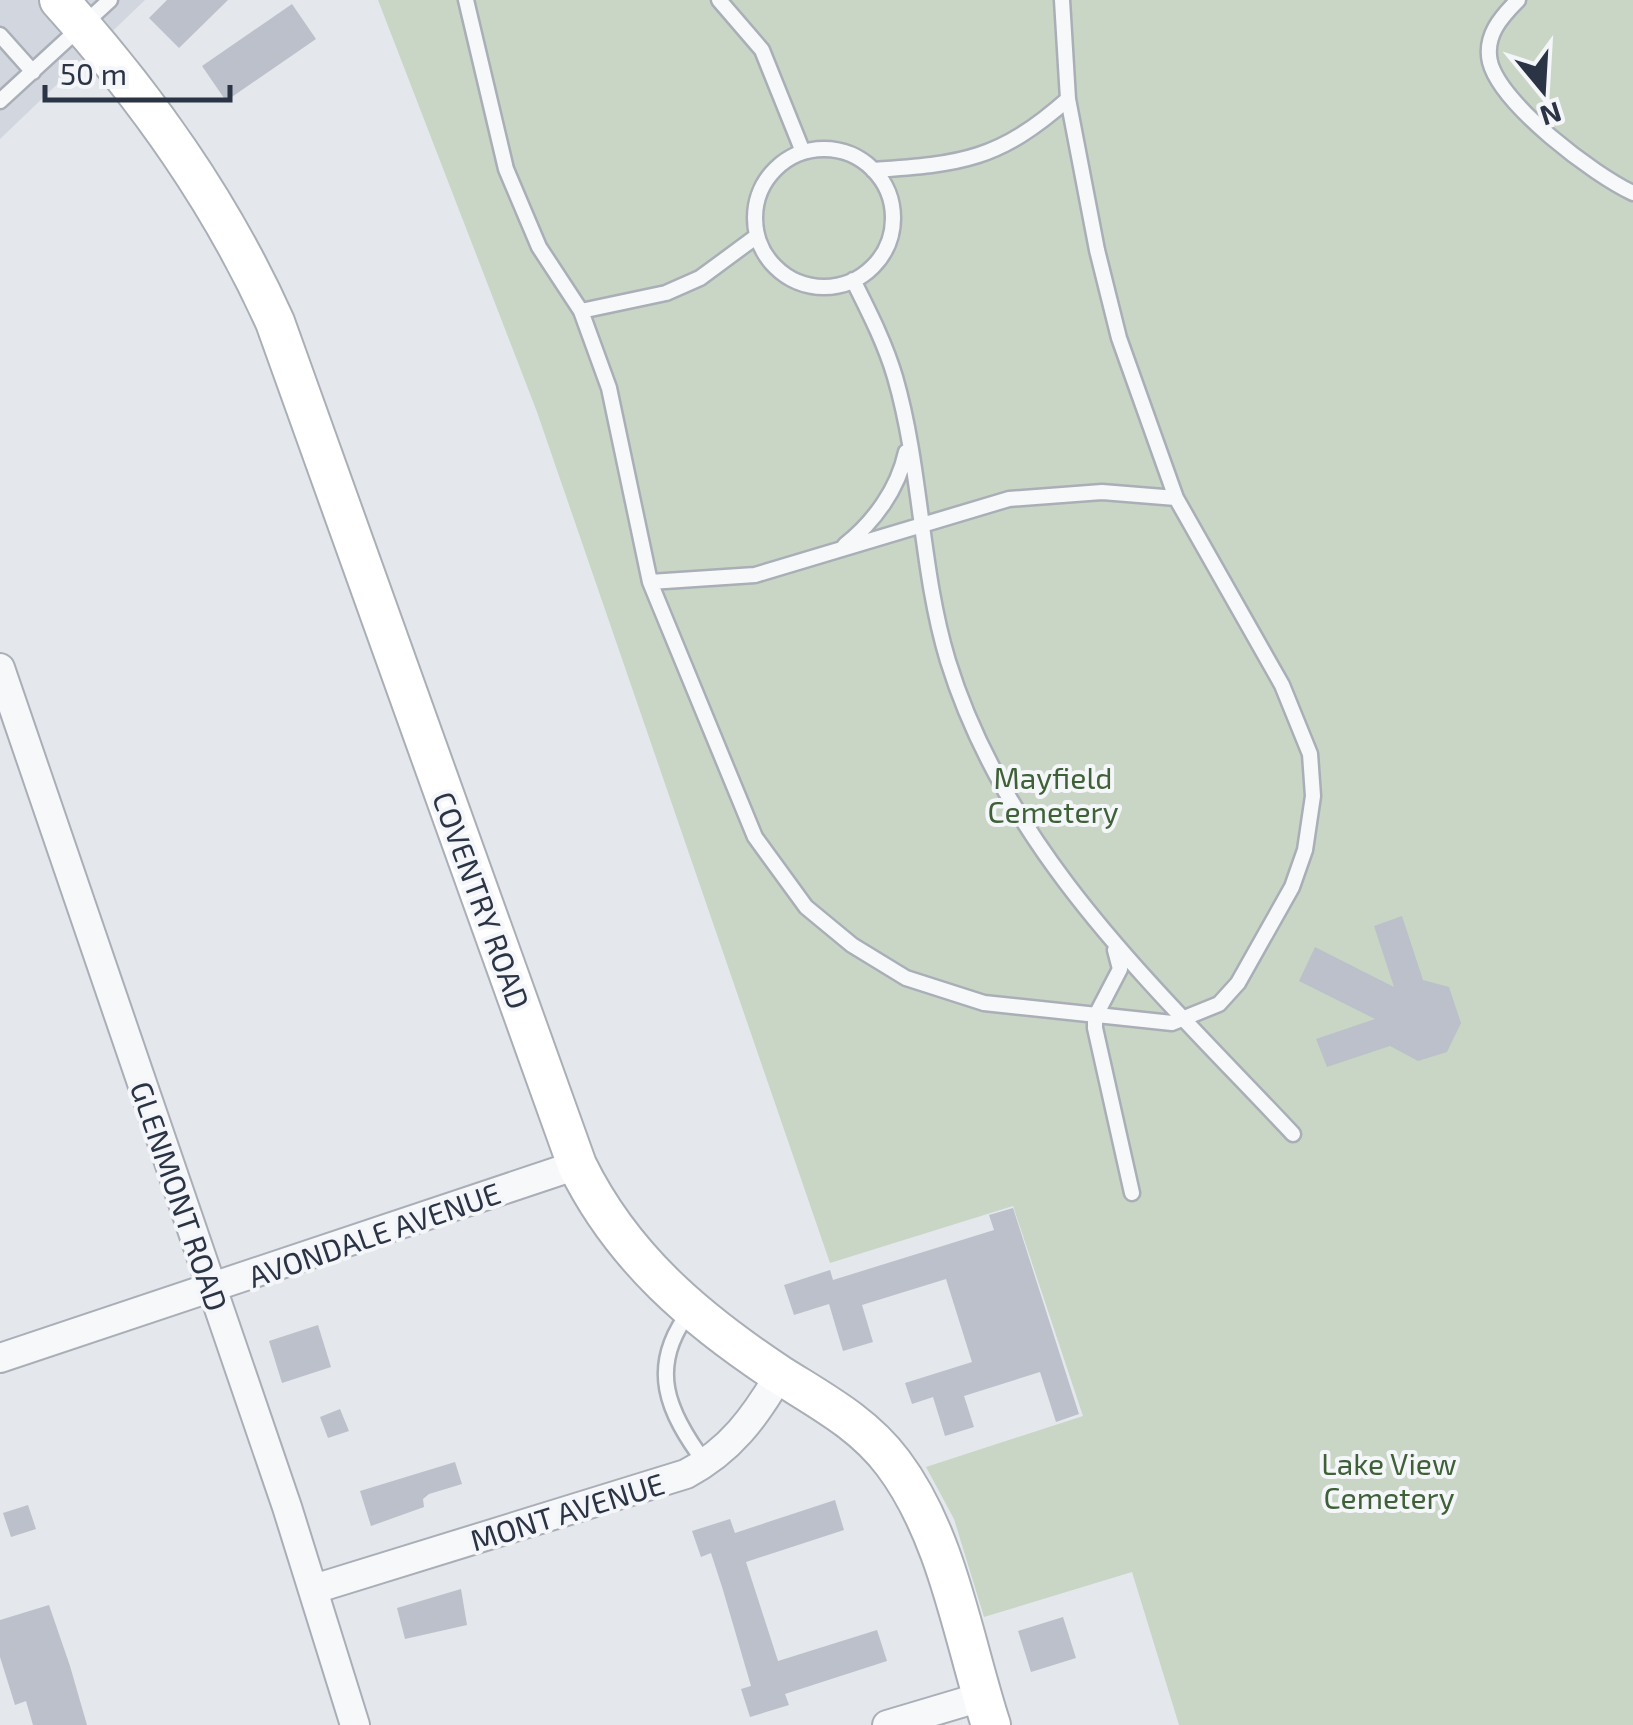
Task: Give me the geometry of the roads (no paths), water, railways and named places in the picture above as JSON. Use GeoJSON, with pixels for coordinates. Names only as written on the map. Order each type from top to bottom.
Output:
{"type":"FeatureCollection","features":[{"type":"Feature","properties":{"kind":"street","name":"COVENTRY ROAD"},"geometry":{"type":"LineString","coordinates":[[70,13],[222,212],[275,322],[577,1165],[623,1243],[691,1310],[856,1424],[904,1478],[932,1533],[986,1711]]}},
{"type":"Feature","properties":{"kind":"street","name":"GLENMONT ROAD"},"geometry":{"type":"LineString","coordinates":[[0,668],[314,1589],[355,1725]]}},
{"type":"Feature","properties":{"kind":"street","name":"AVONDALE AVENUE"},"geometry":{"type":"LineString","coordinates":[[0,1358],[577,1165]]}},
{"type":"Feature","properties":{"kind":"street","name":"MONT AVENUE"},"geometry":{"type":"LineString","coordinates":[[314,1589],[686,1474],[706,1464],[742,1432],[780,1374]]}},
{"type":"Feature","properties":{"kind":"street"},"geometry":{"type":"LineString","coordinates":[[888,1725],[986,1711]]}},
{"type":"Feature","properties":{"kind":"lane"},"geometry":{"type":"LineString","coordinates":[[0,101],[33,72],[70,13],[110,0]]}},
{"type":"Feature","properties":{"kind":"lane"},"geometry":{"type":"LineString","coordinates":[[466,0],[506,169],[520,210],[581,311],[609,388],[650,582],[755,837],[806,907],[852,945],[906,978],[984,1003],[1172,1023],[1218,1004],[1254,960],[1292,887],[1304,850],[1313,796],[1310,754],[1282,684],[1176,498],[1119,338],[1097,250],[1068,98],[1062,0]]}},
{"type":"Feature","properties":{"kind":"lane"},"geometry":{"type":"LineString","coordinates":[[719,0],[762,50],[803,152]]}},
{"type":"Feature","properties":{"kind":"lane"},"geometry":{"type":"LineString","coordinates":[[1518,0],[1496,23],[1490,41],[1490,62],[1504,88],[1553,137],[1615,185],[1633,194]]}},
{"type":"Feature","properties":{"kind":"lane"},"geometry":{"type":"LineString","coordinates":[[0,35],[33,72]]}},
{"type":"Feature","properties":{"kind":"lane"},"geometry":{"type":"LineString","coordinates":[[872,170],[949,164],[986,156],[1040,124],[1068,98]]}},
{"type":"Feature","properties":{"kind":"lane"},"geometry":{"type":"LineString","coordinates":[[803,152],[846,152],[872,170],[891,201],[893,222],[878,262],[853,280],[817,287],[794,281],[775,268],[758,236],[756,204],[764,182],[780,164],[803,152]]}},
{"type":"Feature","properties":{"kind":"lane"},"geometry":{"type":"LineString","coordinates":[[581,311],[666,293],[700,278],[758,236]]}},
{"type":"Feature","properties":{"kind":"lane"},"geometry":{"type":"LineString","coordinates":[[853,280],[890,362],[908,442],[935,611],[972,727],[1032,840],[1114,944],[1294,1134]]}},
{"type":"Feature","properties":{"kind":"lane"},"geometry":{"type":"LineString","coordinates":[[838,550],[874,517],[893,489],[908,442]]}},
{"type":"Feature","properties":{"kind":"lane"},"geometry":{"type":"LineString","coordinates":[[650,582],[754,575],[921,522],[1009,499],[1102,492],[1176,498]]}},
{"type":"Feature","properties":{"kind":"lane"},"geometry":{"type":"LineString","coordinates":[[1114,944],[1120,969],[1095,1017],[1132,1193]]}},
{"type":"Feature","properties":{"kind":"lane"},"geometry":{"type":"LineString","coordinates":[[691,1310],[672,1335],[665,1362],[671,1411],[706,1464]]}},
{"type":"Feature","properties":{"kind":"park label","name":"Mayfield Cemetery"},"geometry":{"type":"Point","coordinates":[1053,794]}},
{"type":"Feature","properties":{"kind":"park label","name":"Lake View Cemetery"},"geometry":{"type":"Point","coordinates":[1389,1480]}}]}
